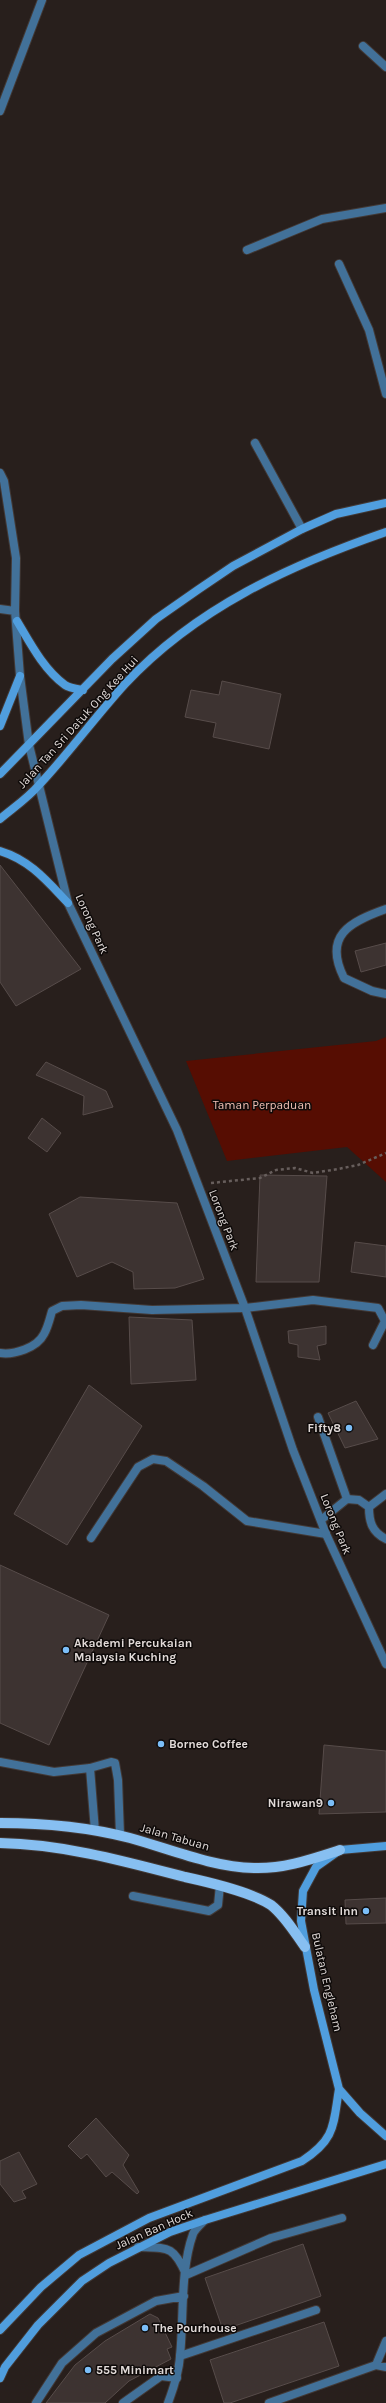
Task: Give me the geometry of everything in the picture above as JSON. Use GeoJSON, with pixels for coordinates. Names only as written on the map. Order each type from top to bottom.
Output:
{"type":"FeatureCollection","features":[{"type":"Feature","properties":{"kind":"main road"},"geometry":{"type":"LineString","coordinates":[[372,506],[386,500]]}},
{"type":"Feature","properties":{"kind":"main road","name":"Jalan Tan Sri Datuk Ong Kee Hui"},"geometry":{"type":"LineString","coordinates":[[0,774],[112,659],[156,619],[232,566],[302,529],[336,514],[386,503]]}},
{"type":"Feature","properties":{"kind":"main road","name":"Jalan Tan Sri Datuk Ong Kee Hui"},"geometry":{"type":"LineString","coordinates":[[0,819],[38,787],[126,684],[158,653],[205,618],[275,575],[312,559],[386,532]]}},
{"type":"Feature","properties":{"kind":"main road"},"geometry":{"type":"LineString","coordinates":[[17,621],[34,649],[55,676],[66,686],[83,690]]}},
{"type":"Feature","properties":{"kind":"main road"},"geometry":{"type":"LineString","coordinates":[[0,726],[20,676]]}},
{"type":"Feature","properties":{"kind":"main road"},"geometry":{"type":"LineString","coordinates":[[0,851],[14,855],[33,867],[68,903]]}},
{"type":"Feature","properties":{"kind":"main road","name":"Jalan Tabuan"},"geometry":{"type":"LineString","coordinates":[[0,1823],[53,1825],[95,1830],[120,1835],[225,1865],[254,1868],[282,1867],[340,1850]]}},
{"type":"Feature","properties":{"kind":"main road"},"geometry":{"type":"LineString","coordinates":[[0,1843],[42,1846],[118,1860],[220,1885],[270,1905],[290,1925],[305,1947]]}},
{"type":"Feature","properties":{"kind":"main road","name":"Bulatan Engleham"},"geometry":{"type":"LineString","coordinates":[[385,1845],[340,1850],[316,1867],[304,1891],[301,1921],[305,1947],[339,2088],[360,2113],[386,2136]]}},
{"type":"Feature","properties":{"kind":"main road","name":"Jalan Ban Hock"},"geometry":{"type":"LineString","coordinates":[[0,2330],[41,2287],[79,2255],[149,2218],[302,2161],[319,2150],[331,2134],[339,2088]]}},
{"type":"Feature","properties":{"kind":"main road","name":"Jalan Ban Hock"},"geometry":{"type":"LineString","coordinates":[[0,2378],[5,2367],[38,2325],[82,2281],[138,2247],[205,2220],[386,2164]]}},
{"type":"Feature","properties":{"kind":"street"},"geometry":{"type":"LineString","coordinates":[[0,111],[42,0]]}},
{"type":"Feature","properties":{"kind":"street"},"geometry":{"type":"LineString","coordinates":[[363,46],[386,67]]}},
{"type":"Feature","properties":{"kind":"street"},"geometry":{"type":"LineString","coordinates":[[247,250],[322,219],[386,208]]}},
{"type":"Feature","properties":{"kind":"street"},"geometry":{"type":"LineString","coordinates":[[338,264],[369,330],[386,394]]}},
{"type":"Feature","properties":{"kind":"street"},"geometry":{"type":"LineString","coordinates":[[255,443],[302,529]]}},
{"type":"Feature","properties":{"kind":"street","name":"Lorong Park"},"geometry":{"type":"LineString","coordinates":[[0,473],[4,482],[16,558],[15,611],[17,621],[20,676],[29,745],[38,787],[68,903],[177,1130],[245,1308],[293,1450],[326,1534],[386,1664]]}},
{"type":"Feature","properties":{"kind":"street"},"geometry":{"type":"LineString","coordinates":[[0,609],[15,611]]}},
{"type":"Feature","properties":{"kind":"street"},"geometry":{"type":"LineString","coordinates":[[386,909],[362,918],[342,932],[336,944],[335,956],[344,978],[372,991],[386,994]]}},
{"type":"Feature","properties":{"kind":"street"},"geometry":{"type":"LineString","coordinates":[[0,1353],[6,1354],[31,1347],[44,1335],[52,1311],[62,1306],[81,1305],[152,1310],[245,1308],[314,1300],[378,1308],[385,1321],[373,1345]]}},
{"type":"Feature","properties":{"kind":"street"},"geometry":{"type":"LineString","coordinates":[[318,1417],[347,1499]]}},
{"type":"Feature","properties":{"kind":"street"},"geometry":{"type":"LineString","coordinates":[[91,1538],[138,1467],[153,1460],[166,1461],[203,1486],[247,1521],[326,1534]]}},
{"type":"Feature","properties":{"kind":"street"},"geometry":{"type":"LineString","coordinates":[[369,1507],[386,1494]]}},
{"type":"Feature","properties":{"kind":"street"},"geometry":{"type":"LineString","coordinates":[[321,1520],[347,1499],[359,1500],[369,1507]]}},
{"type":"Feature","properties":{"kind":"street"},"geometry":{"type":"LineString","coordinates":[[369,1507],[369,1521],[372,1528],[386,1539]]}},
{"type":"Feature","properties":{"kind":"street"},"geometry":{"type":"LineString","coordinates":[[0,1762],[54,1772],[90,1768],[111,1762],[114,1763],[118,1780],[120,1835]]}},
{"type":"Feature","properties":{"kind":"street"},"geometry":{"type":"LineString","coordinates":[[90,1768],[95,1830]]}},
{"type":"Feature","properties":{"kind":"street"},"geometry":{"type":"LineString","coordinates":[[133,1896],[209,1911],[218,1904],[220,1885]]}},
{"type":"Feature","properties":{"kind":"street"},"geometry":{"type":"LineString","coordinates":[[186,2275],[271,2238],[342,2218]]}},
{"type":"Feature","properties":{"kind":"street"},"geometry":{"type":"LineString","coordinates":[[168,2403],[177,2378],[186,2275],[194,2232],[205,2220]]}},
{"type":"Feature","properties":{"kind":"street"},"geometry":{"type":"LineString","coordinates":[[138,2247],[170,2250],[178,2257],[186,2275]]}},
{"type":"Feature","properties":{"kind":"street"},"geometry":{"type":"LineString","coordinates":[[36,2403],[62,2363],[96,2333],[156,2301],[184,2296]]}},
{"type":"Feature","properties":{"kind":"street"},"geometry":{"type":"LineString","coordinates":[[180,2356],[316,2310]]}},
{"type":"Feature","properties":{"kind":"street"},"geometry":{"type":"LineString","coordinates":[[376,2365],[386,2341]]}},
{"type":"Feature","properties":{"kind":"street"},"geometry":{"type":"LineString","coordinates":[[269,2403],[376,2365],[386,2367]]}},
{"type":"Feature","properties":{"kind":"street"},"geometry":{"type":"LineString","coordinates":[[123,2403],[161,2376],[177,2378]]}},
{"type":"Feature","properties":{"kind":"path"},"geometry":{"type":"LineString","coordinates":[[197,1184],[260,1178],[276,1170],[295,1168],[314,1173],[358,1165],[386,1153]]}},
{"type":"Feature","properties":{"kind":"green space","name":"Taman Perpaduan"},"geometry":{"type":"Polygon","coordinates":[[[386,1037],[386,1182],[347,1147],[227,1161],[186,1061],[376,1041],[386,1037]]]}},
{"type":"Feature","properties":{"kind":"building"},"geometry":{"type":"Polygon","coordinates":[[[222,681],[281,694],[269,749],[213,737],[216,723],[185,717],[191,690],[219,695],[222,681]]]}},
{"type":"Feature","properties":{"kind":"building"},"geometry":{"type":"Polygon","coordinates":[[[0,865],[81,969],[16,1006],[0,982],[0,865]]]}},
{"type":"Feature","properties":{"kind":"building"},"geometry":{"type":"Polygon","coordinates":[[[386,943],[386,965],[361,972],[355,951],[386,943]]]}},
{"type":"Feature","properties":{"kind":"building"},"geometry":{"type":"Polygon","coordinates":[[[46,1062],[106,1091],[113,1107],[83,1115],[84,1096],[36,1075],[46,1062]]]}},
{"type":"Feature","properties":{"kind":"building"},"geometry":{"type":"Polygon","coordinates":[[[42,1118],[61,1133],[47,1152],[28,1138],[42,1118]]]}},
{"type":"Feature","properties":{"kind":"building"},"geometry":{"type":"Polygon","coordinates":[[[260,1175],[327,1176],[319,1282],[256,1282],[260,1175]]]}},
{"type":"Feature","properties":{"kind":"building"},"geometry":{"type":"Polygon","coordinates":[[[80,1197],[177,1203],[204,1279],[175,1288],[134,1289],[133,1272],[112,1262],[77,1277],[49,1214],[80,1197]]]}},
{"type":"Feature","properties":{"kind":"building"},"geometry":{"type":"Polygon","coordinates":[[[355,1242],[386,1246],[386,1277],[351,1272],[355,1242]]]}},
{"type":"Feature","properties":{"kind":"building"},"geometry":{"type":"Polygon","coordinates":[[[129,1317],[192,1320],[196,1380],[131,1384],[129,1317]]]}},
{"type":"Feature","properties":{"kind":"building"},"geometry":{"type":"Polygon","coordinates":[[[326,1326],[326,1344],[317,1346],[320,1360],[298,1357],[298,1345],[289,1343],[288,1331],[326,1326]]]}},
{"type":"Feature","properties":{"kind":"building"},"geometry":{"type":"Polygon","coordinates":[[[89,1385],[142,1426],[67,1545],[14,1514],[89,1385]]]}},
{"type":"Feature","properties":{"kind":"building"},"geometry":{"type":"Polygon","coordinates":[[[356,1401],[378,1439],[345,1448],[328,1413],[356,1401]]]}},
{"type":"Feature","properties":{"kind":"building"},"geometry":{"type":"Polygon","coordinates":[[[0,1565],[109,1615],[49,1745],[0,1723],[0,1565]]]}},
{"type":"Feature","properties":{"kind":"building"},"geometry":{"type":"Polygon","coordinates":[[[324,1745],[386,1751],[386,1812],[319,1814],[324,1745]]]}},
{"type":"Feature","properties":{"kind":"building","name":"Transit Inn"},"geometry":{"type":"Polygon","coordinates":[[[386,1898],[386,1923],[346,1924],[345,1900],[386,1898]]]}},
{"type":"Feature","properties":{"kind":"building"},"geometry":{"type":"Polygon","coordinates":[[[96,2118],[129,2155],[123,2165],[139,2192],[137,2194],[112,2172],[106,2177],[87,2154],[81,2159],[68,2146],[96,2118]]]}},
{"type":"Feature","properties":{"kind":"building"},"geometry":{"type":"Polygon","coordinates":[[[19,2152],[37,2184],[22,2191],[26,2198],[14,2202],[0,2184],[0,2161],[19,2152]]]}},
{"type":"Feature","properties":{"kind":"building"},"geometry":{"type":"Polygon","coordinates":[[[303,2244],[321,2296],[223,2330],[205,2278],[303,2244]]]}},
{"type":"Feature","properties":{"kind":"building"},"geometry":{"type":"Polygon","coordinates":[[[150,2314],[158,2318],[172,2347],[167,2349],[171,2359],[129,2381],[105,2403],[46,2403],[75,2365],[105,2341],[150,2314]]]}},
{"type":"Feature","properties":{"kind":"building"},"geometry":{"type":"Polygon","coordinates":[[[324,2322],[339,2366],[230,2403],[224,2403],[210,2360],[324,2322]]]}},
{"type":"Feature","properties":{"kind":"place","name":"Fifty8"},"geometry":{"type":"Point","coordinates":[349,1428]}},
{"type":"Feature","properties":{"kind":"place","name":"Akademi Percukaian Malaysia Kuching"},"geometry":{"type":"Point","coordinates":[66,1650]}},
{"type":"Feature","properties":{"kind":"place","name":"Borneo Coffee"},"geometry":{"type":"Point","coordinates":[161,1744]}},
{"type":"Feature","properties":{"kind":"place","name":"Nirawan9"},"geometry":{"type":"Point","coordinates":[331,1803]}},
{"type":"Feature","properties":{"kind":"place","name":"Transit Inn"},"geometry":{"type":"Point","coordinates":[366,1911]}},
{"type":"Feature","properties":{"kind":"place","name":"The Pourhouse"},"geometry":{"type":"Point","coordinates":[145,2328]}},
{"type":"Feature","properties":{"kind":"place","name":"555 Minimart"},"geometry":{"type":"Point","coordinates":[88,2370]}}]}
